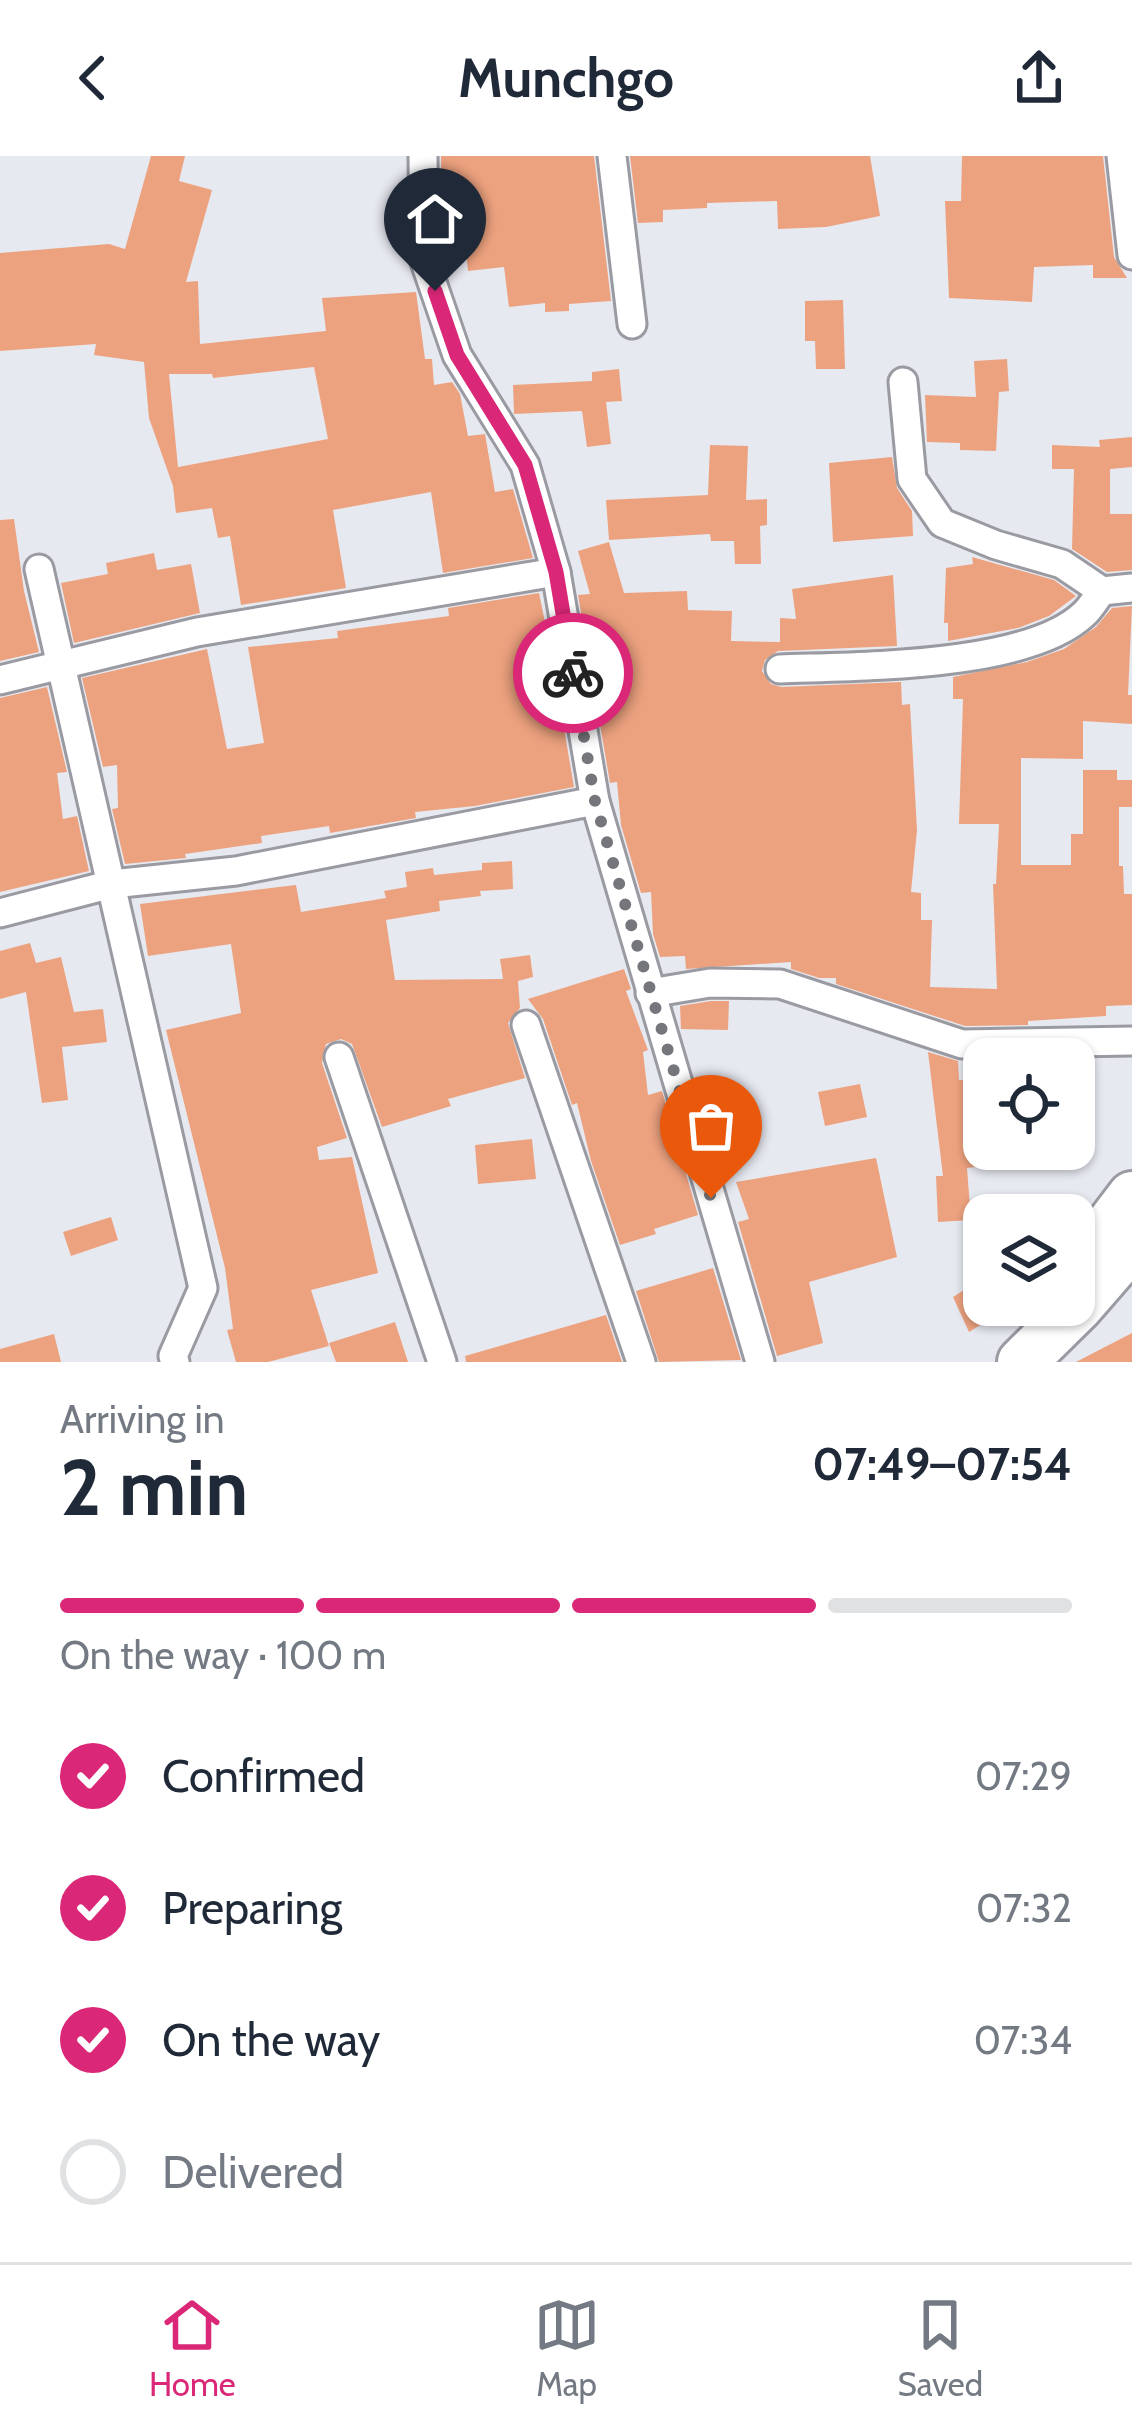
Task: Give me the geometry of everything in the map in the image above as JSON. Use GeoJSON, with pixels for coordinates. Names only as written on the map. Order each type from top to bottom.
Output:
{"type":"FeatureCollection","features":[{"type":"Feature","properties":{"kind":"highway"},"geometry":{"type":"LineString","coordinates":[[1095,1244],[1132,1196]]}},
{"type":"Feature","properties":{"kind":"highway"},"geometry":{"type":"LineString","coordinates":[[1022,1362],[1132,1245]]}},
{"type":"Feature","properties":{"kind":"highway"},"geometry":{"type":"LineString","coordinates":[[983,1362],[1020,1326]]}},
{"type":"Feature","properties":{"kind":"street"},"geometry":{"type":"LineString","coordinates":[[423,156],[424,259],[457,355],[525,465],[556,572],[595,801],[760,1362]]}},
{"type":"Feature","properties":{"kind":"street"},"geometry":{"type":"LineString","coordinates":[[611,156],[632,324]]}},
{"type":"Feature","properties":{"kind":"street"},"geometry":{"type":"LineString","coordinates":[[1121,156],[1132,255]]}},
{"type":"Feature","properties":{"kind":"street"},"geometry":{"type":"LineString","coordinates":[[903,382],[912,479],[942,523],[1062,564],[1102,591],[1132,588]]}},
{"type":"Feature","properties":{"kind":"street"},"geometry":{"type":"LineString","coordinates":[[39,569],[202,1288],[173,1356],[175,1362]]}},
{"type":"Feature","properties":{"kind":"street"},"geometry":{"type":"LineString","coordinates":[[0,680],[197,632],[556,572]]}},
{"type":"Feature","properties":{"kind":"street"},"geometry":{"type":"LineString","coordinates":[[780,670],[910,664],[1029,643],[1083,616],[1102,591]]}},
{"type":"Feature","properties":{"kind":"street"},"geometry":{"type":"LineString","coordinates":[[0,913],[112,884],[236,871],[595,801]]}},
{"type":"Feature","properties":{"kind":"street"},"geometry":{"type":"LineString","coordinates":[[650,993],[710,983],[779,984],[962,1044],[1132,1041]]}},
{"type":"Feature","properties":{"kind":"street"},"geometry":{"type":"LineString","coordinates":[[526,1025],[641,1362]]}},
{"type":"Feature","properties":{"kind":"street"},"geometry":{"type":"LineString","coordinates":[[339,1057],[442,1362]]}},
{"type":"Feature","properties":{"kind":"building"},"geometry":{"type":"Polygon","coordinates":[[[151,156],[185,156],[179,181],[212,190],[186,282],[198,281],[200,344],[326,331],[322,298],[416,292],[425,359],[432,359],[434,385],[452,382],[460,394],[468,436],[485,434],[495,492],[513,489],[533,558],[443,573],[431,492],[333,510],[346,588],[241,605],[230,536],[218,538],[212,508],[176,513],[173,486],[149,418],[144,362],[94,355],[96,344],[0,351],[0,253],[109,244],[125,249],[151,156]],[[314,367],[213,378],[212,374],[169,374],[178,467],[328,439],[314,367]]]}},
{"type":"Feature","properties":{"kind":"building"},"geometry":{"type":"Polygon","coordinates":[[[441,156],[594,156],[611,301],[569,304],[569,311],[545,312],[545,303],[509,307],[504,267],[468,271],[463,222],[442,225],[441,156]]]}},
{"type":"Feature","properties":{"kind":"building"},"geometry":{"type":"Polygon","coordinates":[[[630,156],[870,156],[880,216],[826,227],[778,229],[777,201],[707,203],[707,208],[663,210],[663,222],[638,223],[630,156]]]}},
{"type":"Feature","properties":{"kind":"building"},"geometry":{"type":"Polygon","coordinates":[[[962,156],[1103,156],[1114,257],[1127,278],[1093,278],[1093,265],[1034,267],[1032,302],[949,298],[945,201],[961,201],[962,156]]]}},
{"type":"Feature","properties":{"kind":"building"},"geometry":{"type":"Polygon","coordinates":[[[843,300],[845,369],[816,369],[815,341],[805,341],[805,301],[843,300]]]}},
{"type":"Feature","properties":{"kind":"building"},"geometry":{"type":"Polygon","coordinates":[[[1007,359],[1009,391],[999,392],[996,451],[960,450],[960,443],[927,442],[925,395],[976,397],[974,361],[1007,359]]]}},
{"type":"Feature","properties":{"kind":"building"},"geometry":{"type":"Polygon","coordinates":[[[619,369],[622,401],[606,402],[611,444],[587,447],[582,411],[514,414],[513,385],[592,381],[592,372],[619,369]]]}},
{"type":"Feature","properties":{"kind":"building"},"geometry":{"type":"Polygon","coordinates":[[[1132,437],[1132,467],[1110,469],[1110,514],[1132,514],[1132,570],[1107,572],[1072,549],[1074,469],[1052,469],[1052,445],[1100,447],[1099,440],[1132,437]]]}},
{"type":"Feature","properties":{"kind":"building"},"geometry":{"type":"Polygon","coordinates":[[[710,445],[748,446],[746,500],[767,499],[767,525],[760,526],[761,564],[735,564],[734,541],[711,541],[710,534],[609,540],[606,500],[708,495],[710,445]]]}},
{"type":"Feature","properties":{"kind":"building"},"geometry":{"type":"Polygon","coordinates":[[[892,457],[897,488],[912,511],[913,536],[833,542],[829,463],[892,457]]]}},
{"type":"Feature","properties":{"kind":"building"},"geometry":{"type":"Polygon","coordinates":[[[14,519],[39,652],[0,661],[0,520],[14,519]]]}},
{"type":"Feature","properties":{"kind":"building"},"geometry":{"type":"Polygon","coordinates":[[[609,542],[624,593],[687,591],[688,610],[732,611],[731,641],[780,642],[780,618],[796,619],[792,589],[893,575],[897,646],[778,651],[765,660],[762,671],[771,684],[781,687],[901,682],[902,705],[910,704],[917,830],[911,892],[921,893],[921,920],[932,920],[930,987],[997,989],[993,884],[999,824],[959,824],[963,699],[953,699],[953,677],[1064,649],[1096,627],[1112,608],[1132,606],[1128,695],[1132,695],[1132,724],[1083,721],[1083,759],[1021,758],[1021,865],[1071,865],[1071,834],[1083,834],[1083,770],[1117,770],[1117,780],[1132,780],[1132,807],[1119,807],[1119,866],[1123,866],[1124,894],[1132,894],[1132,1005],[1106,1006],[1106,1016],[965,1026],[836,984],[836,978],[791,969],[791,962],[686,969],[685,956],[660,957],[653,934],[651,892],[641,893],[621,825],[617,782],[610,783],[578,595],[590,594],[578,551],[609,542]]]}},
{"type":"Feature","properties":{"kind":"building"},"geometry":{"type":"Polygon","coordinates":[[[154,553],[157,570],[191,564],[200,613],[74,643],[61,583],[108,574],[106,563],[154,553]]]}},
{"type":"Feature","properties":{"kind":"building"},"geometry":{"type":"Polygon","coordinates":[[[972,557],[1054,580],[1076,596],[1049,616],[1018,628],[948,641],[946,568],[973,564],[972,557]]]}},
{"type":"Feature","properties":{"kind":"building"},"geometry":{"type":"Polygon","coordinates":[[[539,593],[550,647],[545,647],[548,701],[559,699],[574,787],[415,812],[416,818],[330,833],[329,826],[261,836],[262,843],[125,864],[112,809],[118,808],[117,765],[103,767],[82,678],[207,649],[227,749],[264,743],[248,647],[338,638],[337,631],[449,616],[448,608],[539,593]]]}},
{"type":"Feature","properties":{"kind":"building"},"geometry":{"type":"Polygon","coordinates":[[[47,687],[67,772],[57,773],[63,819],[77,816],[89,871],[0,892],[0,698],[47,687]]]}},
{"type":"Feature","properties":{"kind":"building"},"geometry":{"type":"Polygon","coordinates":[[[512,861],[513,889],[439,901],[440,911],[386,920],[395,980],[503,979],[500,959],[530,955],[533,977],[518,981],[520,1008],[508,1023],[525,1078],[448,1099],[451,1106],[382,1127],[352,1044],[341,1039],[326,1044],[322,1063],[347,1138],[317,1147],[319,1160],[352,1157],[378,1273],[311,1290],[329,1346],[268,1362],[236,1362],[227,1330],[233,1329],[225,1268],[166,1030],[241,1013],[231,944],[148,956],[140,904],[296,885],[301,912],[386,898],[384,891],[407,887],[405,872],[433,868],[434,875],[512,861]]]}},
{"type":"Feature","properties":{"kind":"building"},"geometry":{"type":"Polygon","coordinates":[[[30,943],[36,963],[61,957],[74,1012],[103,1009],[107,1042],[62,1047],[68,1100],[42,1103],[26,992],[0,999],[0,951],[30,943]]]}},
{"type":"Feature","properties":{"kind":"building"},"geometry":{"type":"Polygon","coordinates":[[[624,969],[631,989],[626,991],[648,1050],[643,1052],[648,1095],[662,1091],[698,1215],[620,1245],[577,1103],[572,1105],[543,1019],[528,999],[624,969]]]}},
{"type":"Feature","properties":{"kind":"building"},"geometry":{"type":"Polygon","coordinates":[[[729,1001],[728,1030],[681,1029],[680,1006],[729,1001]]]}},
{"type":"Feature","properties":{"kind":"building"},"geometry":{"type":"Polygon","coordinates":[[[928,1052],[958,1061],[959,1080],[963,1080],[963,1170],[967,1170],[969,1194],[963,1194],[963,1220],[938,1222],[936,1176],[943,1176],[928,1052]]]}},
{"type":"Feature","properties":{"kind":"building"},"geometry":{"type":"Polygon","coordinates":[[[860,1084],[867,1117],[825,1126],[818,1092],[860,1084]]]}},
{"type":"Feature","properties":{"kind":"building"},"geometry":{"type":"Polygon","coordinates":[[[532,1139],[536,1179],[478,1184],[475,1145],[532,1139]]]}},
{"type":"Feature","properties":{"kind":"building"},"geometry":{"type":"Polygon","coordinates":[[[876,1158],[897,1257],[809,1282],[823,1343],[777,1356],[738,1222],[749,1219],[736,1182],[876,1158]]]}},
{"type":"Feature","properties":{"kind":"building"},"geometry":{"type":"Polygon","coordinates":[[[111,1217],[118,1240],[71,1256],[63,1232],[111,1217]]]}},
{"type":"Feature","properties":{"kind":"building"},"geometry":{"type":"Polygon","coordinates":[[[713,1268],[741,1360],[659,1362],[636,1291],[713,1268]]]}},
{"type":"Feature","properties":{"kind":"building"},"geometry":{"type":"Polygon","coordinates":[[[963,1291],[963,1319],[953,1297],[963,1291]]]}},
{"type":"Feature","properties":{"kind":"building"},"geometry":{"type":"Polygon","coordinates":[[[606,1315],[622,1362],[466,1362],[465,1356],[606,1315]]]}},
{"type":"Feature","properties":{"kind":"building"},"geometry":{"type":"Polygon","coordinates":[[[395,1322],[408,1362],[336,1362],[329,1343],[395,1322]]]}},
{"type":"Feature","properties":{"kind":"building"},"geometry":{"type":"Polygon","coordinates":[[[1132,1333],[1132,1362],[1076,1362],[1132,1333]]]}},
{"type":"Feature","properties":{"kind":"building"},"geometry":{"type":"Polygon","coordinates":[[[54,1334],[61,1362],[0,1362],[0,1349],[54,1334]]]}},
{"type":"Feature","properties":{"kind":"way so far"},"geometry":{"type":"LineString","coordinates":[[573,673],[595,801],[711,1198]]}},
{"type":"Feature","properties":{"kind":"route"},"geometry":{"type":"LineString","coordinates":[[435,291],[457,355],[525,465],[556,572],[573,673]]}}]}
